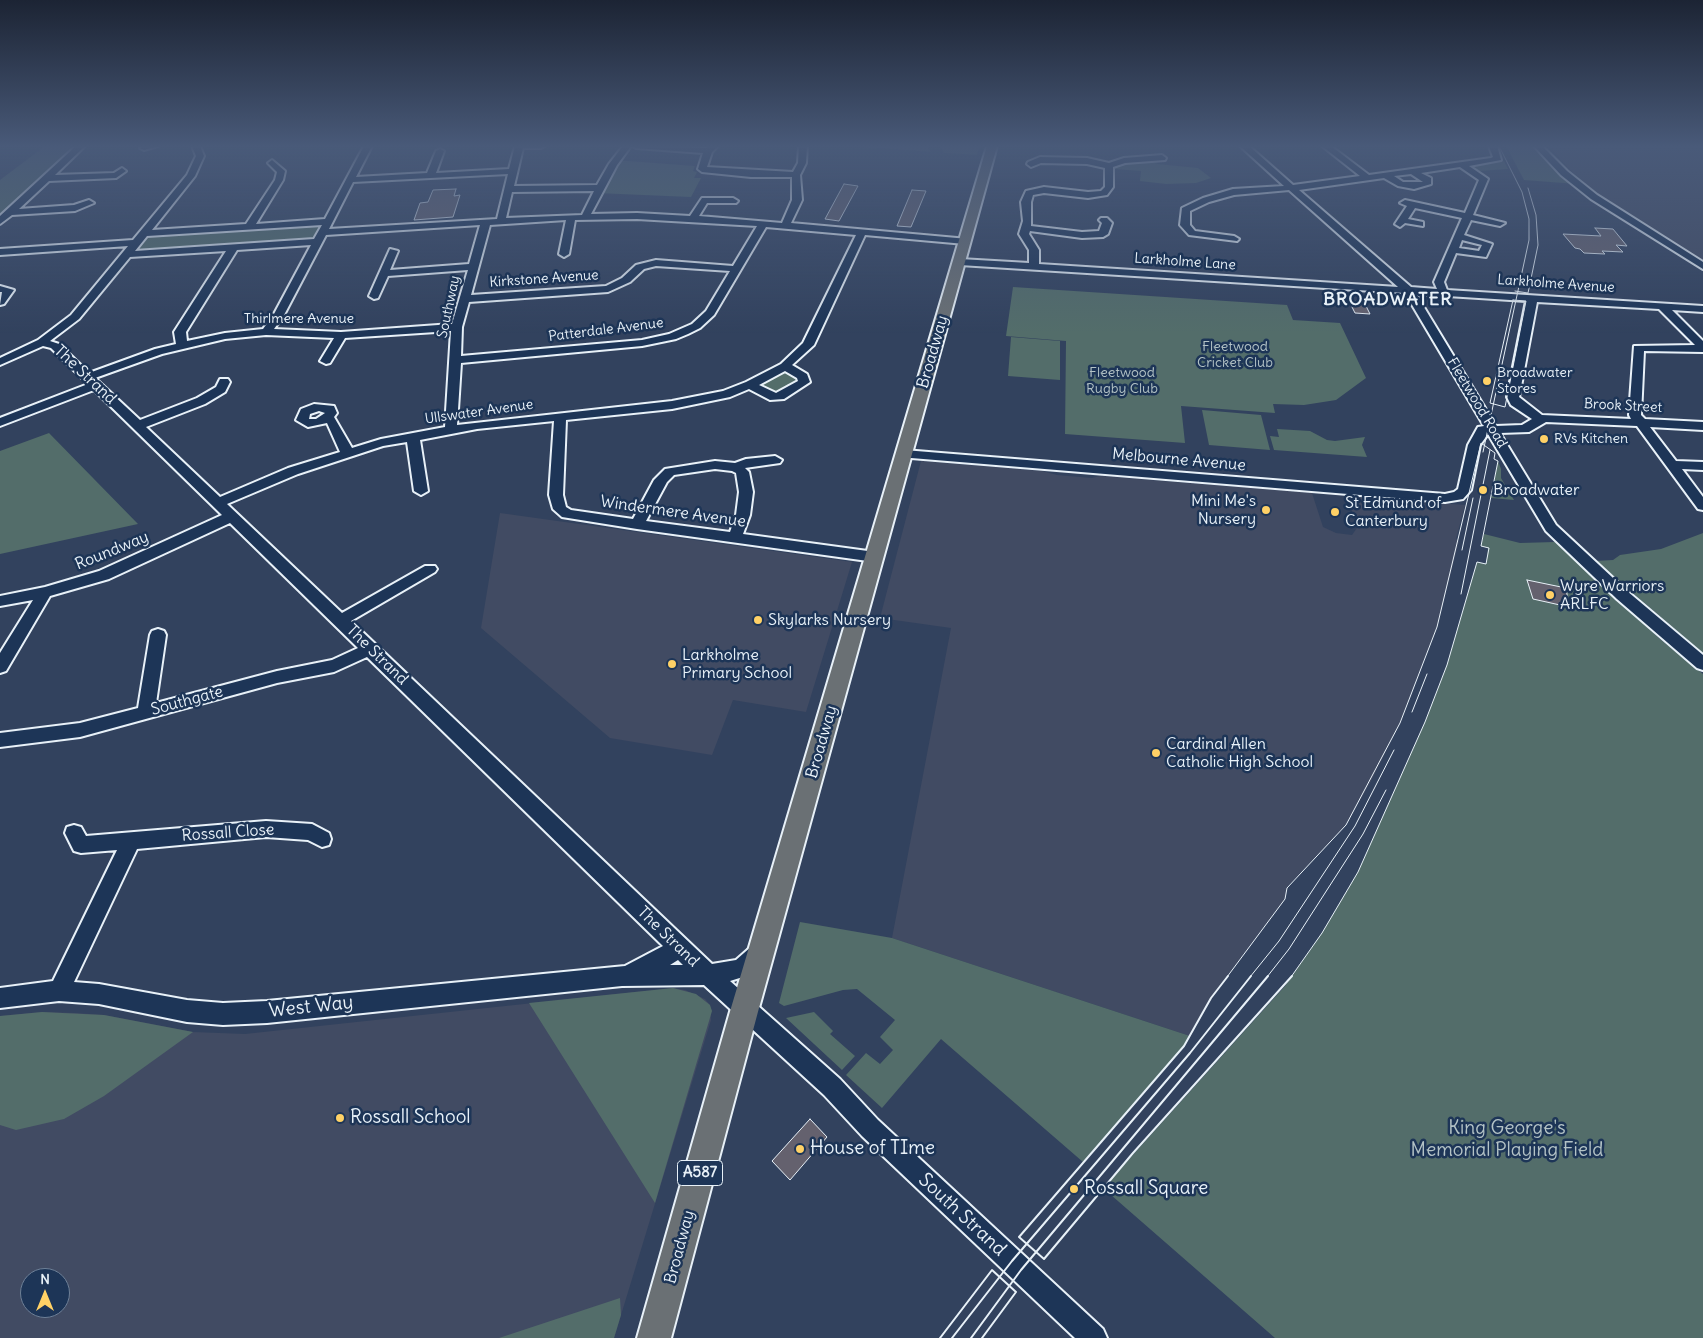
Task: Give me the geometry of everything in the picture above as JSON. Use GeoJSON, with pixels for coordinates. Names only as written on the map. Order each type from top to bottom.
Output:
{"type":"FeatureCollection","features":[{"type":"Feature","properties":{"kind":"main road","name":"Broadway"},"geometry":{"type":"LineString","coordinates":[[654,1338],[745,1008],[974,208]]}},
{"type":"Feature","properties":{"kind":"street"},"geometry":{"type":"LineString","coordinates":[[0,221],[14,208]]}},
{"type":"Feature","properties":{"kind":"street"},"geometry":{"type":"LineString","coordinates":[[10,212],[68,208]]}},
{"type":"Feature","properties":{"kind":"street"},"geometry":{"type":"LineString","coordinates":[[0,362],[42,342],[75,317],[165,208]]}},
{"type":"Feature","properties":{"kind":"street"},"geometry":{"type":"LineString","coordinates":[[249,227],[261,208]]}},
{"type":"Feature","properties":{"kind":"street"},"geometry":{"type":"LineString","coordinates":[[266,332],[279,314],[335,208]]}},
{"type":"Feature","properties":{"kind":"street"},"geometry":{"type":"LineString","coordinates":[[501,222],[504,208]]}},
{"type":"Feature","properties":{"kind":"street"},"geometry":{"type":"LineString","coordinates":[[585,217],[589,208]]}},
{"type":"Feature","properties":{"kind":"street"},"geometry":{"type":"LineString","coordinates":[[693,218],[698,208]]}},
{"type":"Feature","properties":{"kind":"street"},"geometry":{"type":"LineString","coordinates":[[785,225],[793,208]]}},
{"type":"Feature","properties":{"kind":"street"},"geometry":{"type":"LineString","coordinates":[[1027,208],[1028,216],[1024,234],[1034,250],[1034,267]]}},
{"type":"Feature","properties":{"kind":"street"},"geometry":{"type":"LineString","coordinates":[[1188,208],[1185,210],[1185,225],[1192,233],[1234,239]]}},
{"type":"Feature","properties":{"kind":"street","name":"Fleetwood Road"},"geometry":{"type":"LineString","coordinates":[[1315,208],[1408,290],[1536,505],[1552,528],[1629,601],[1703,664]]}},
{"type":"Feature","properties":{"kind":"street"},"geometry":{"type":"LineString","coordinates":[[1406,208],[1401,222],[1420,224]]}},
{"type":"Feature","properties":{"kind":"street"},"geometry":{"type":"LineString","coordinates":[[1430,208],[1500,223]]}},
{"type":"Feature","properties":{"kind":"street"},"geometry":{"type":"LineString","coordinates":[[1443,292],[1439,282],[1471,208]]}},
{"type":"Feature","properties":{"kind":"street"},"geometry":{"type":"LineString","coordinates":[[1612,208],[1703,266]]}},
{"type":"Feature","properties":{"kind":"street"},"geometry":{"type":"LineString","coordinates":[[323,232],[585,217],[693,218],[965,241]]}},
{"type":"Feature","properties":{"kind":"street"},"geometry":{"type":"LineString","coordinates":[[564,254],[571,218]]}},
{"type":"Feature","properties":{"kind":"street"},"geometry":{"type":"LineString","coordinates":[[1026,228],[1082,235],[1103,234],[1107,223],[1104,220]]}},
{"type":"Feature","properties":{"kind":"street"},"geometry":{"type":"LineString","coordinates":[[145,233],[328,222]]}},
{"type":"Feature","properties":{"kind":"street","name":"Southway"},"geometry":{"type":"LineString","coordinates":[[451,429],[457,327],[486,222]]}},
{"type":"Feature","properties":{"kind":"street","name":"Patterdale Avenue"},"geometry":{"type":"LineString","coordinates":[[454,360],[626,345],[672,337],[696,326],[703,320],[737,269],[764,223]]}},
{"type":"Feature","properties":{"kind":"street","name":"Ullswater Avenue"},"geometry":{"type":"LineString","coordinates":[[219,502],[293,471],[346,452],[413,436],[451,429],[672,405],[726,394],[750,385],[799,356],[815,336],[862,232]]}},
{"type":"Feature","properties":{"kind":"street"},"geometry":{"type":"LineString","coordinates":[[1452,250],[1483,255],[1487,244],[1459,236]]}},
{"type":"Feature","properties":{"kind":"street"},"geometry":{"type":"LineString","coordinates":[[128,254],[316,242]]}},
{"type":"Feature","properties":{"kind":"street"},"geometry":{"type":"LineString","coordinates":[[0,252],[136,243]]}},
{"type":"Feature","properties":{"kind":"street"},"geometry":{"type":"LineString","coordinates":[[182,344],[180,332],[233,248]]}},
{"type":"Feature","properties":{"kind":"street"},"geometry":{"type":"LineString","coordinates":[[374,296],[393,251]]}},
{"type":"Feature","properties":{"kind":"street","name":"Kirkstone Avenue"},"geometry":{"type":"LineString","coordinates":[[464,299],[608,289],[626,280],[640,266],[656,262],[737,269]]}},
{"type":"Feature","properties":{"kind":"street","name":"Larkholme Lane"},"geometry":{"type":"LineString","coordinates":[[960,262],[1408,290]]}},
{"type":"Feature","properties":{"kind":"street"},"geometry":{"type":"LineString","coordinates":[[385,273],[473,267]]}},
{"type":"Feature","properties":{"kind":"street"},"geometry":{"type":"LineString","coordinates":[[0,289],[9,290],[0,302]]}},
{"type":"Feature","properties":{"kind":"street","name":"Larkholme Avenue"},"geometry":{"type":"LineString","coordinates":[[1408,290],[1703,309]]}},
{"type":"Feature","properties":{"kind":"street"},"geometry":{"type":"LineString","coordinates":[[1493,430],[1525,429],[1531,427],[1540,418],[1513,400],[1532,298]]}},
{"type":"Feature","properties":{"kind":"street"},"geometry":{"type":"LineString","coordinates":[[1663,307],[1703,348]]}},
{"type":"Feature","properties":{"kind":"street","name":"Thirlmere Avenue"},"geometry":{"type":"LineString","coordinates":[[92,381],[182,344],[225,336],[266,332],[341,335],[457,327]]}},
{"type":"Feature","properties":{"kind":"street"},"geometry":{"type":"LineString","coordinates":[[326,361],[341,335]]}},
{"type":"Feature","properties":{"kind":"street","name":"The Strand"},"geometry":{"type":"LineString","coordinates":[[42,342],[55,346],[139,425],[708,976],[745,1008]]}},
{"type":"Feature","properties":{"kind":"street"},"geometry":{"type":"LineString","coordinates":[[1703,348],[1638,348],[1635,415],[1703,506]]}},
{"type":"Feature","properties":{"kind":"street"},"geometry":{"type":"LineString","coordinates":[[750,385],[774,396],[780,396],[804,382],[803,376],[785,366]]}},
{"type":"Feature","properties":{"kind":"street"},"geometry":{"type":"LineString","coordinates":[[0,422],[92,381]]}},
{"type":"Feature","properties":{"kind":"street"},"geometry":{"type":"LineString","coordinates":[[139,425],[213,394],[221,389],[224,382]]}},
{"type":"Feature","properties":{"kind":"street","name":"Windermere Avenue"},"geometry":{"type":"LineString","coordinates":[[560,417],[556,495],[560,509],[566,514],[875,557]]}},
{"type":"Feature","properties":{"kind":"street"},"geometry":{"type":"LineString","coordinates":[[327,418],[332,421],[346,452]]}},
{"type":"Feature","properties":{"kind":"street","name":"Brook Street"},"geometry":{"type":"LineString","coordinates":[[1540,418],[1703,426]]}},
{"type":"Feature","properties":{"kind":"street","name":"Melbourne Avenue"},"geometry":{"type":"LineString","coordinates":[[904,454],[1452,497],[1464,490],[1479,432],[1493,430]]}},
{"type":"Feature","properties":{"kind":"street"},"geometry":{"type":"LineString","coordinates":[[413,436],[421,491]]}},
{"type":"Feature","properties":{"kind":"street"},"geometry":{"type":"LineString","coordinates":[[637,525],[661,480],[670,472],[715,465],[736,467],[746,463],[775,460]]}},
{"type":"Feature","properties":{"kind":"street"},"geometry":{"type":"LineString","coordinates":[[1674,465],[1703,466]]}},
{"type":"Feature","properties":{"kind":"street"},"geometry":{"type":"LineString","coordinates":[[735,538],[743,515],[746,492],[742,472],[736,467]]}},
{"type":"Feature","properties":{"kind":"street","name":"Roundway"},"geometry":{"type":"LineString","coordinates":[[0,601],[45,592],[111,572],[232,516]]}},
{"type":"Feature","properties":{"kind":"street"},"geometry":{"type":"LineString","coordinates":[[341,620],[430,569]]}},
{"type":"Feature","properties":{"kind":"street"},"geometry":{"type":"LineString","coordinates":[[0,667],[45,592]]}},
{"type":"Feature","properties":{"kind":"street"},"geometry":{"type":"LineString","coordinates":[[146,712],[158,635]]}},
{"type":"Feature","properties":{"kind":"street","name":"Southgate"},"geometry":{"type":"LineString","coordinates":[[0,740],[80,730],[277,677],[334,666],[354,658],[370,647]]}},
{"type":"Feature","properties":{"kind":"street","name":"Rossall Close"},"geometry":{"type":"LineString","coordinates":[[74,833],[81,845],[266,829],[312,832],[322,839]]}},
{"type":"Feature","properties":{"kind":"street"},"geometry":{"type":"LineString","coordinates":[[59,991],[131,841]]}},
{"type":"Feature","properties":{"kind":"street","name":"The Strand"},"geometry":{"type":"LineString","coordinates":[[708,976],[739,968],[751,962],[764,946]]}},
{"type":"Feature","properties":{"kind":"street","name":"West Way"},"geometry":{"type":"LineString","coordinates":[[622,976],[652,964],[679,947]]}},
{"type":"Feature","properties":{"kind":"street","name":"West Way"},"geometry":{"type":"LineString","coordinates":[[0,998],[59,991],[99,994],[187,1010],[223,1014],[268,1012],[622,976],[708,976]]}},
{"type":"Feature","properties":{"kind":"street","name":"South Strand"},"geometry":{"type":"LineString","coordinates":[[745,1008],[832,1087],[870,1128],[1094,1338]]}},
{"type":"Feature","properties":{"kind":"shaded area"},"geometry":{"type":"Polygon","coordinates":[[[1619,208],[1703,208],[1703,261],[1619,208]]]}},
{"type":"Feature","properties":{"kind":"shaded area","name":"Cardinal Allen Catholic High School"},"geometry":{"type":"Polygon","coordinates":[[[921,461],[1042,471],[1057,475],[1092,478],[1100,476],[1312,493],[1323,527],[1336,533],[1352,535],[1357,528],[1347,496],[1465,505],[1456,539],[1459,541],[1437,627],[1400,723],[1370,783],[1346,825],[1287,887],[1285,899],[1211,998],[1190,1036],[892,938],[951,628],[880,618],[921,461]]]}},
{"type":"Feature","properties":{"kind":"shaded area","name":"Larkholme Primary School"},"geometry":{"type":"Polygon","coordinates":[[[500,513],[852,562],[806,712],[733,700],[712,755],[610,738],[481,628],[500,513]]]}},
{"type":"Feature","properties":{"kind":"shaded area","name":"Rossall School"},"geometry":{"type":"Polygon","coordinates":[[[673,988],[685,990],[705,999],[710,1005],[711,1020],[614,1338],[0,1338],[0,1016],[42,1012],[104,1015],[193,1032],[245,1034],[673,988]]]}},
{"type":"Feature","properties":{"kind":"green space"},"geometry":{"type":"Polygon","coordinates":[[[0,208],[14,208],[0,221],[0,208]]]}},
{"type":"Feature","properties":{"kind":"green space"},"geometry":{"type":"Polygon","coordinates":[[[328,222],[316,242],[128,254],[145,233],[328,222]]]}},
{"type":"Feature","properties":{"kind":"green space"},"geometry":{"type":"Polygon","coordinates":[[[1013,287],[1287,305],[1293,320],[1340,323],[1366,378],[1336,400],[1304,405],[1273,404],[1275,413],[1181,406],[1185,443],[1065,434],[1066,341],[1006,336],[1013,287]]]}},
{"type":"Feature","properties":{"kind":"green space"},"geometry":{"type":"Polygon","coordinates":[[[1011,337],[1060,341],[1060,380],[1008,376],[1011,337]]]}},
{"type":"Feature","properties":{"kind":"green space"},"geometry":{"type":"Polygon","coordinates":[[[785,366],[805,379],[780,396],[750,385],[785,366]]]}},
{"type":"Feature","properties":{"kind":"green space"},"geometry":{"type":"Polygon","coordinates":[[[1202,410],[1261,415],[1270,450],[1209,445],[1202,410]]]}},
{"type":"Feature","properties":{"kind":"green space"},"geometry":{"type":"Polygon","coordinates":[[[1277,429],[1310,431],[1327,440],[1335,441],[1365,437],[1362,445],[1367,457],[1274,450],[1270,436],[1279,437],[1277,429]]]}},
{"type":"Feature","properties":{"kind":"green space"},"geometry":{"type":"Polygon","coordinates":[[[49,433],[138,524],[0,554],[0,451],[49,433]]]}},
{"type":"Feature","properties":{"kind":"green space"},"geometry":{"type":"Polygon","coordinates":[[[1498,461],[1501,469],[1501,478],[1514,500],[1491,498],[1498,461]]]}},
{"type":"Feature","properties":{"kind":"green space"},"geometry":{"type":"Polygon","coordinates":[[[1703,533],[1703,653],[1595,561],[1613,560],[1620,555],[1661,549],[1703,533]]]}},
{"type":"Feature","properties":{"kind":"green space","name":"King George's Memorial Playing Field"},"geometry":{"type":"Polygon","coordinates":[[[1484,534],[1520,543],[1555,542],[1660,639],[1703,674],[1703,1338],[1275,1338],[1103,1188],[1285,986],[1322,933],[1358,872],[1425,722],[1447,665],[1477,562],[1486,564],[1488,548],[1481,546],[1484,534]]]}},
{"type":"Feature","properties":{"kind":"green space"},"geometry":{"type":"Polygon","coordinates":[[[800,922],[892,938],[1190,1036],[1184,1046],[1083,1162],[941,1039],[882,1108],[846,1075],[866,1053],[880,1064],[893,1050],[880,1037],[895,1020],[857,989],[843,990],[784,1006],[779,1003],[800,922]]]}},
{"type":"Feature","properties":{"kind":"green space"},"geometry":{"type":"Polygon","coordinates":[[[673,988],[696,994],[710,1005],[712,1011],[655,1203],[529,1003],[673,988]]]}},
{"type":"Feature","properties":{"kind":"green space"},"geometry":{"type":"Polygon","coordinates":[[[42,1012],[104,1015],[193,1032],[104,1096],[64,1119],[16,1130],[0,1125],[0,1016],[42,1012]]]}},
{"type":"Feature","properties":{"kind":"green space"},"geometry":{"type":"Polygon","coordinates":[[[814,1012],[833,1031],[830,1034],[855,1056],[842,1070],[786,1018],[814,1012]]]}},
{"type":"Feature","properties":{"kind":"green space"},"geometry":{"type":"Polygon","coordinates":[[[620,1298],[621,1315],[614,1338],[499,1338],[620,1298]]]}},
{"type":"Feature","properties":{"kind":"building"},"geometry":{"type":"Polygon","coordinates":[[[418,208],[456,208],[453,217],[414,220],[418,208]]]}},
{"type":"Feature","properties":{"kind":"building"},"geometry":{"type":"Polygon","coordinates":[[[831,208],[846,208],[839,221],[825,219],[831,208]]]}},
{"type":"Feature","properties":{"kind":"building"},"geometry":{"type":"Polygon","coordinates":[[[904,208],[919,208],[911,227],[897,226],[904,208]]]}},
{"type":"Feature","properties":{"kind":"building"},"geometry":{"type":"Polygon","coordinates":[[[1595,228],[1613,229],[1627,246],[1616,245],[1623,252],[1602,251],[1605,254],[1584,253],[1580,249],[1575,248],[1563,234],[1601,236],[1595,228]]]}},
{"type":"Feature","properties":{"kind":"building"},"geometry":{"type":"Polygon","coordinates":[[[1349,301],[1364,302],[1370,314],[1355,313],[1349,301]]]}},
{"type":"Feature","properties":{"kind":"building","name":"Wyre Warriors ARLFC"},"geometry":{"type":"Polygon","coordinates":[[[1527,580],[1566,588],[1569,607],[1533,599],[1527,580]]]}},
{"type":"Feature","properties":{"kind":"building","name":"House of TIme"},"geometry":{"type":"Polygon","coordinates":[[[810,1119],[827,1137],[790,1180],[772,1161],[810,1119]]]}},
{"type":"Feature","properties":{"kind":"tram line"},"geometry":{"type":"LineString","coordinates":[[1518,291],[1529,240],[1529,219],[1526,208]]}},
{"type":"Feature","properties":{"kind":"tram line"},"geometry":{"type":"LineString","coordinates":[[1518,291],[1528,293],[1538,245],[1534,208]]}},
{"type":"Feature","properties":{"kind":"tram line"},"geometry":{"type":"LineString","coordinates":[[1516,300],[1518,291]]}},
{"type":"Feature","properties":{"kind":"tram line"},"geometry":{"type":"LineString","coordinates":[[1493,404],[1490,403],[1513,300],[1516,300]]}},
{"type":"Feature","properties":{"kind":"tram line"},"geometry":{"type":"LineString","coordinates":[[1493,404],[1505,407],[1526,301],[1516,300]]}},
{"type":"Feature","properties":{"kind":"tram line"},"geometry":{"type":"LineString","coordinates":[[1493,404],[1516,300]]}},
{"type":"Feature","properties":{"kind":"tram line"},"geometry":{"type":"LineString","coordinates":[[1484,445],[1493,404]]}},
{"type":"Feature","properties":{"kind":"tram line"},"geometry":{"type":"LineString","coordinates":[[1227,977],[1285,899],[1287,888],[1346,825],[1400,723],[1437,627],[1481,443],[1484,445]]}},
{"type":"Feature","properties":{"kind":"tram line"},"geometry":{"type":"LineString","coordinates":[[1291,977],[1322,933],[1358,872],[1425,722],[1447,665],[1477,562],[1486,564],[1489,548],[1481,546],[1498,461],[1494,459],[1495,453],[1484,445]]}},
{"type":"Feature","properties":{"kind":"tram line"},"geometry":{"type":"LineString","coordinates":[[1483,452],[1484,445]]}},
{"type":"Feature","properties":{"kind":"tram line"},"geometry":{"type":"LineString","coordinates":[[1461,594],[1490,450]]}},
{"type":"Feature","properties":{"kind":"tram line"},"geometry":{"type":"LineString","coordinates":[[1462,550],[1473,498]]}},
{"type":"Feature","properties":{"kind":"tram line"},"geometry":{"type":"LineString","coordinates":[[1412,712],[1427,674]]}},
{"type":"Feature","properties":{"kind":"tram line"},"geometry":{"type":"LineString","coordinates":[[1250,977],[1279,941],[1355,826],[1394,750]]}},
{"type":"Feature","properties":{"kind":"tram line"},"geometry":{"type":"LineString","coordinates":[[1267,977],[1289,949],[1363,834],[1386,790]]}},
{"type":"Feature","properties":{"kind":"tram line"},"geometry":{"type":"LineString","coordinates":[[1027,1244],[1019,1237],[1184,1046],[1211,998],[1228,976]]}},
{"type":"Feature","properties":{"kind":"tram line"},"geometry":{"type":"LineString","coordinates":[[1027,1244],[1190,1053],[1251,976]]}},
{"type":"Feature","properties":{"kind":"tram line"},"geometry":{"type":"LineString","coordinates":[[1036,1252],[1268,976]]}},
{"type":"Feature","properties":{"kind":"tram line"},"geometry":{"type":"LineString","coordinates":[[1036,1252],[1044,1259],[1133,1153],[1292,976]]}},
{"type":"Feature","properties":{"kind":"tram line"},"geometry":{"type":"LineString","coordinates":[[1000,1277],[1027,1244]]}},
{"type":"Feature","properties":{"kind":"tram line"},"geometry":{"type":"LineString","coordinates":[[1027,1244],[1036,1252]]}},
{"type":"Feature","properties":{"kind":"tram line"},"geometry":{"type":"LineString","coordinates":[[1009,1286],[1036,1252]]}},
{"type":"Feature","properties":{"kind":"tram line"},"geometry":{"type":"LineString","coordinates":[[940,1338],[992,1270],[1000,1277]]}},
{"type":"Feature","properties":{"kind":"tram line"},"geometry":{"type":"LineString","coordinates":[[952,1338],[1000,1277]]}},
{"type":"Feature","properties":{"kind":"tram line"},"geometry":{"type":"LineString","coordinates":[[1000,1277],[1009,1286]]}},
{"type":"Feature","properties":{"kind":"tram line"},"geometry":{"type":"LineString","coordinates":[[971,1338],[1009,1286]]}},
{"type":"Feature","properties":{"kind":"tram line"},"geometry":{"type":"LineString","coordinates":[[982,1338],[1016,1292],[1009,1286]]}},
{"type":"Feature","properties":{"kind":"place","name":"Broadwater Stores"},"geometry":{"type":"Point","coordinates":[1487,381]}},
{"type":"Feature","properties":{"kind":"place","name":"RVs Kitchen"},"geometry":{"type":"Point","coordinates":[1544,439]}},
{"type":"Feature","properties":{"kind":"place","name":"Broadwater"},"geometry":{"type":"Point","coordinates":[1483,490]}},
{"type":"Feature","properties":{"kind":"place","name":"Mini Me's Nursery"},"geometry":{"type":"Point","coordinates":[1266,510]}},
{"type":"Feature","properties":{"kind":"place","name":"St Edmund of Canterbury"},"geometry":{"type":"Point","coordinates":[1335,512]}},
{"type":"Feature","properties":{"kind":"place","name":"Wyre Warriors ARLFC"},"geometry":{"type":"Point","coordinates":[1550,595]}},
{"type":"Feature","properties":{"kind":"place","name":"Skylarks Nursery"},"geometry":{"type":"Point","coordinates":[758,620]}},
{"type":"Feature","properties":{"kind":"place","name":"Larkholme Primary School"},"geometry":{"type":"Point","coordinates":[672,664]}},
{"type":"Feature","properties":{"kind":"place","name":"Cardinal Allen Catholic High School"},"geometry":{"type":"Point","coordinates":[1156,753]}},
{"type":"Feature","properties":{"kind":"place","name":"Rossall School"},"geometry":{"type":"Point","coordinates":[340,1118]}},
{"type":"Feature","properties":{"kind":"place","name":"House of TIme"},"geometry":{"type":"Point","coordinates":[800,1149]}},
{"type":"Feature","properties":{"kind":"place","name":"Rossall Square"},"geometry":{"type":"Point","coordinates":[1074,1189]}},
{"type":"Feature","properties":{"kind":"district","name":"BROADWATER"},"geometry":{"type":"Point","coordinates":[1388,300]}},
{"type":"Feature","properties":{"kind":"park label","name":"Fleetwood Cricket Club"},"geometry":{"type":"Point","coordinates":[1235,356]}},
{"type":"Feature","properties":{"kind":"park label","name":"Fleetwood Rugby Club"},"geometry":{"type":"Point","coordinates":[1122,382]}}]}
